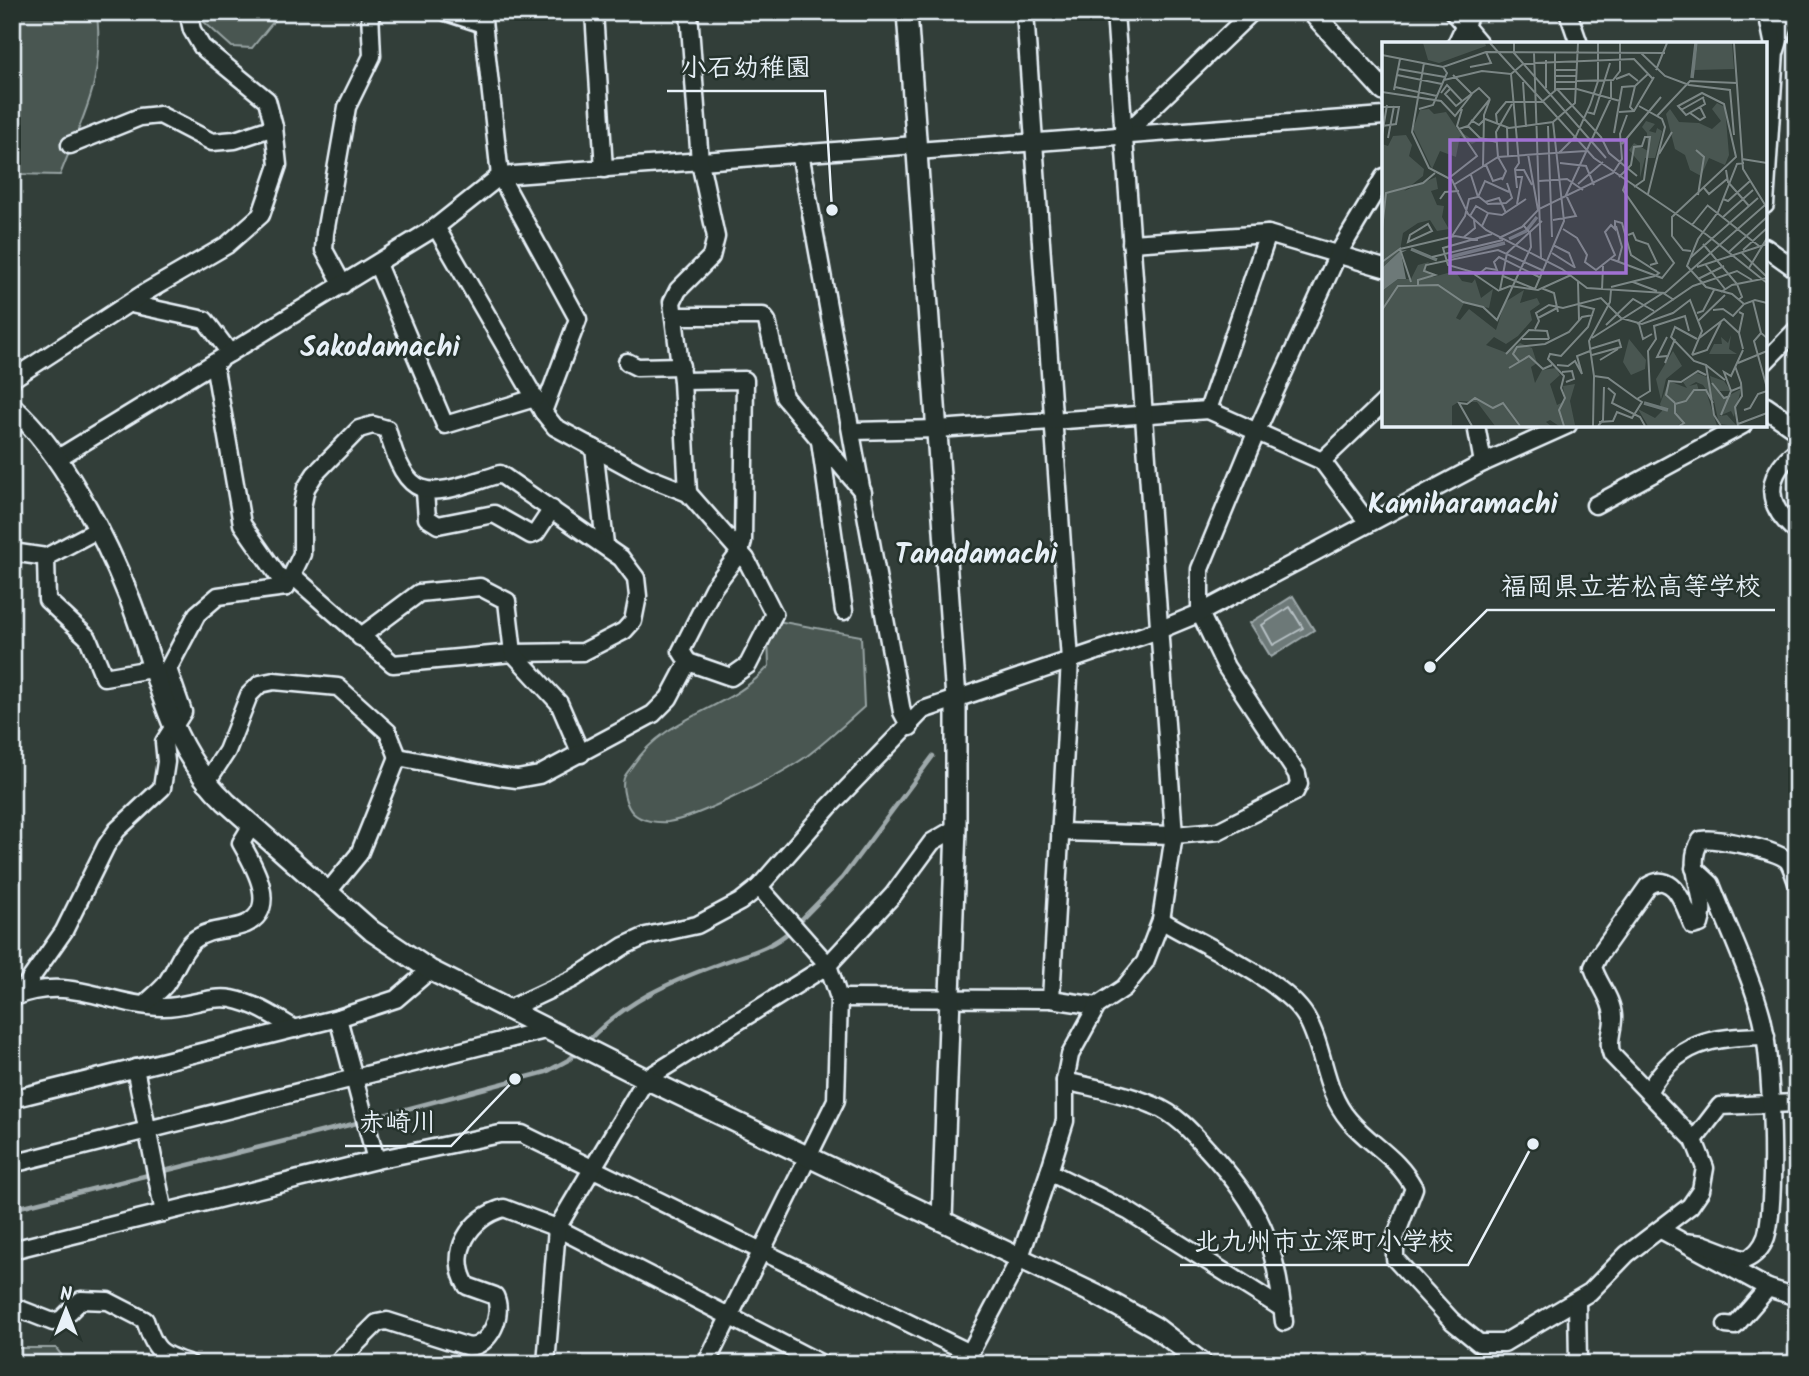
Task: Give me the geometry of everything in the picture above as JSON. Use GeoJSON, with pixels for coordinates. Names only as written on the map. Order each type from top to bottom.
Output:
{"type":"FeatureCollection","features":[{"type":"Feature","properties":{"kind":"street"},"geometry":{"type":"LineString","coordinates":[[12,379],[146,292],[227,245],[261,215],[278,165],[274,127],[267,100],[202,47],[192,30],[188,12]]}},
{"type":"Feature","properties":{"kind":"street"},"geometry":{"type":"LineString","coordinates":[[343,285],[324,250],[325,233],[347,107],[372,56],[370,12]]}},
{"type":"Feature","properties":{"kind":"street"},"geometry":{"type":"LineString","coordinates":[[446,12],[483,18],[500,176],[578,318],[539,405]]}},
{"type":"Feature","properties":{"kind":"street"},"geometry":{"type":"LineString","coordinates":[[594,12],[604,169]]}},
{"type":"Feature","properties":{"kind":"street"},"geometry":{"type":"LineString","coordinates":[[688,493],[682,374],[672,302],[678,290],[711,257],[716,237],[699,162],[689,12]]}},
{"type":"Feature","properties":{"kind":"street"},"geometry":{"type":"LineString","coordinates":[[907,12],[956,699],[956,828],[948,996],[943,1220]]}},
{"type":"Feature","properties":{"kind":"street"},"geometry":{"type":"LineString","coordinates":[[1025,12],[1070,660],[1051,999]]}},
{"type":"Feature","properties":{"kind":"street"},"geometry":{"type":"LineString","coordinates":[[12,1250],[376,1160],[500,1134],[522,1134],[592,1165],[761,1250],[967,1358],[1019,1260],[1065,1121],[1065,1081],[1070,1055],[1097,1006],[1124,988],[1145,962],[1161,920],[1174,835],[1115,12]]}},
{"type":"Feature","properties":{"kind":"street"},"geometry":{"type":"LineString","coordinates":[[1125,135],[1251,12]]}},
{"type":"Feature","properties":{"kind":"street"},"geometry":{"type":"LineString","coordinates":[[1312,12],[1382,89]]}},
{"type":"Feature","properties":{"kind":"street"},"geometry":{"type":"LineString","coordinates":[[1452,12],[1468,19],[1479,42]]}},
{"type":"Feature","properties":{"kind":"street"},"geometry":{"type":"LineString","coordinates":[[1568,12],[1578,42]]}},
{"type":"Feature","properties":{"kind":"street"},"geometry":{"type":"LineString","coordinates":[[1767,12],[1775,51]]}},
{"type":"Feature","properties":{"kind":"street"},"geometry":{"type":"LineString","coordinates":[[1767,174],[1775,51],[1788,12]]}},
{"type":"Feature","properties":{"kind":"street"},"geometry":{"type":"LineString","coordinates":[[1457,42],[1468,19]]}},
{"type":"Feature","properties":{"kind":"street"},"geometry":{"type":"LineString","coordinates":[[70,145],[140,117],[160,115],[212,142],[235,140],[274,127]]}},
{"type":"Feature","properties":{"kind":"street"},"geometry":{"type":"LineString","coordinates":[[58,458],[377,264],[436,226],[500,176],[800,153],[1033,142],[1382,116]]}},
{"type":"Feature","properties":{"kind":"street"},"geometry":{"type":"LineString","coordinates":[[800,153],[853,431],[902,712],[909,727]]}},
{"type":"Feature","properties":{"kind":"street"},"geometry":{"type":"LineString","coordinates":[[1060,832],[1174,835],[1218,831],[1295,792],[1299,784],[1297,774],[1226,667],[1200,613],[1200,569],[1256,433],[1338,254],[1382,180]]}},
{"type":"Feature","properties":{"kind":"street"},"geometry":{"type":"LineString","coordinates":[[436,226],[539,405],[555,428],[645,476],[688,493],[740,552],[778,614],[748,665],[731,677],[688,662],[681,651],[713,588],[740,552],[743,541],[746,380],[682,374],[636,367],[627,362]]}},
{"type":"Feature","properties":{"kind":"street"},"geometry":{"type":"LineString","coordinates":[[1131,243],[1268,234],[1382,267]]}},
{"type":"Feature","properties":{"kind":"street"},"geometry":{"type":"LineString","coordinates":[[1208,410],[1268,234]]}},
{"type":"Feature","properties":{"kind":"street"},"geometry":{"type":"LineString","coordinates":[[1767,248],[1797,270]]}},
{"type":"Feature","properties":{"kind":"street"},"geometry":{"type":"LineString","coordinates":[[377,264],[445,425],[539,405]]}},
{"type":"Feature","properties":{"kind":"street"},"geometry":{"type":"LineString","coordinates":[[131,304],[205,320],[230,353]]}},
{"type":"Feature","properties":{"kind":"street"},"geometry":{"type":"LineString","coordinates":[[674,316],[763,316],[767,320],[783,397],[820,438],[864,494]]}},
{"type":"Feature","properties":{"kind":"street"},"geometry":{"type":"LineString","coordinates":[[1767,360],[1797,329]]}},
{"type":"Feature","properties":{"kind":"street"},"geometry":{"type":"LineString","coordinates":[[214,363],[242,524],[289,581],[393,664],[513,653],[583,652],[633,621],[638,596],[636,578],[605,544],[500,474],[437,493],[425,492],[414,485],[400,468],[387,429],[373,425],[359,429],[315,474],[306,488],[302,506],[302,554],[289,581]]}},
{"type":"Feature","properties":{"kind":"street"},"geometry":{"type":"LineString","coordinates":[[1322,461],[1382,404]]}},
{"type":"Feature","properties":{"kind":"street"},"geometry":{"type":"LineString","coordinates":[[12,407],[26,419],[58,458],[97,530],[130,598],[150,669],[174,730],[206,783],[373,931],[430,970],[646,1080],[1103,1298],[1155,1327],[1203,1364]]}},
{"type":"Feature","properties":{"kind":"street"},"geometry":{"type":"LineString","coordinates":[[853,431],[938,429],[1208,410],[1322,461],[1368,523]]}},
{"type":"Feature","properties":{"kind":"street"},"geometry":{"type":"LineString","coordinates":[[1767,410],[1797,429]]}},
{"type":"Feature","properties":{"kind":"street"},"geometry":{"type":"LineString","coordinates":[[1476,427],[1483,463]]}},
{"type":"Feature","properties":{"kind":"street"},"geometry":{"type":"LineString","coordinates":[[509,1009],[573,979],[624,946],[646,936],[697,925],[720,915],[759,887],[829,807],[923,710],[1158,630],[1200,613],[1483,463],[1564,427]]}},
{"type":"Feature","properties":{"kind":"street"},"geometry":{"type":"LineString","coordinates":[[1595,505],[1739,427]]}},
{"type":"Feature","properties":{"kind":"street"},"geometry":{"type":"LineString","coordinates":[[820,438],[844,611]]}},
{"type":"Feature","properties":{"kind":"street"},"geometry":{"type":"LineString","coordinates":[[594,448],[605,544]]}},
{"type":"Feature","properties":{"kind":"street"},"geometry":{"type":"LineString","coordinates":[[1797,450],[1773,479],[1772,498],[1780,518],[1797,532]]}},
{"type":"Feature","properties":{"kind":"street"},"geometry":{"type":"LineString","coordinates":[[425,492],[427,517],[438,525],[494,514],[530,535],[536,533],[552,509]]}},
{"type":"Feature","properties":{"kind":"street"},"geometry":{"type":"LineString","coordinates":[[12,552],[46,557],[97,530]]}},
{"type":"Feature","properties":{"kind":"street"},"geometry":{"type":"LineString","coordinates":[[46,557],[47,600],[88,638],[104,677],[150,669]]}},
{"type":"Feature","properties":{"kind":"street"},"geometry":{"type":"LineString","coordinates":[[15,996],[64,931],[106,846],[117,830],[162,788],[166,762],[164,742],[183,712],[168,669],[197,614],[218,596],[289,581]]}},
{"type":"Feature","properties":{"kind":"street"},"geometry":{"type":"LineString","coordinates":[[360,637],[419,593],[480,587],[507,601],[513,653],[559,703],[581,754]]}},
{"type":"Feature","properties":{"kind":"street"},"geometry":{"type":"LineString","coordinates":[[398,757],[517,779],[539,775],[653,715],[670,698],[688,662]]}},
{"type":"Feature","properties":{"kind":"street"},"geometry":{"type":"LineString","coordinates":[[206,783],[228,751],[249,695],[260,684],[274,681],[338,687],[388,732],[398,757],[359,853],[327,893]]}},
{"type":"Feature","properties":{"kind":"street"},"geometry":{"type":"LineString","coordinates":[[145,1004],[164,987],[191,943],[201,935],[247,923],[258,911],[263,893],[259,873],[241,843],[252,825]]}},
{"type":"Feature","properties":{"kind":"street"},"geometry":{"type":"LineString","coordinates":[[546,1364],[556,1228],[646,1080],[828,965],[893,895],[932,842],[956,828]]}},
{"type":"Feature","properties":{"kind":"street"},"geometry":{"type":"LineString","coordinates":[[1161,920],[1272,982],[1305,1017],[1333,1097],[1349,1120],[1403,1168],[1414,1188],[1395,1238],[1395,1259],[1452,1321],[1479,1343],[1504,1343],[1590,1292],[1627,1254],[1690,1206],[1701,1190],[1705,1168],[1694,1140],[1608,1048],[1613,1017],[1610,1003],[1593,967],[1648,886],[1655,881],[1676,888],[1693,926],[1700,924],[1703,914],[1694,868],[1696,848],[1701,840],[1712,838],[1775,853],[1787,859],[1797,882]]}},
{"type":"Feature","properties":{"kind":"street"},"geometry":{"type":"LineString","coordinates":[[1684,1242],[1703,1244],[1745,1260],[1754,1256],[1766,1238],[1771,1190],[1770,1103],[1766,1037],[1761,1013],[1711,884],[1694,868]]}},
{"type":"Feature","properties":{"kind":"street"},"geometry":{"type":"LineString","coordinates":[[706,1364],[836,1100],[839,998],[828,965],[759,887]]}},
{"type":"Feature","properties":{"kind":"street"},"geometry":{"type":"LineString","coordinates":[[12,1099],[338,1018],[396,999],[430,970]]}},
{"type":"Feature","properties":{"kind":"street"},"geometry":{"type":"LineString","coordinates":[[15,996],[52,989],[80,989],[163,1007],[228,998],[256,1005],[295,1029]]}},
{"type":"Feature","properties":{"kind":"street"},"geometry":{"type":"LineString","coordinates":[[839,998],[948,996],[1051,999],[1097,1006]]}},
{"type":"Feature","properties":{"kind":"street"},"geometry":{"type":"LineString","coordinates":[[338,1018],[376,1160]]}},
{"type":"Feature","properties":{"kind":"street"},"geometry":{"type":"LineString","coordinates":[[12,1164],[549,1029]]}},
{"type":"Feature","properties":{"kind":"street"},"geometry":{"type":"LineString","coordinates":[[1648,1093],[1661,1070],[1683,1051],[1722,1037],[1766,1037]]}},
{"type":"Feature","properties":{"kind":"street"},"geometry":{"type":"LineString","coordinates":[[135,1068],[164,1213]]}},
{"type":"Feature","properties":{"kind":"street"},"geometry":{"type":"LineString","coordinates":[[1049,1171],[1128,1211],[1283,1315],[1281,1285],[1261,1218],[1244,1189],[1181,1120],[1154,1105],[1065,1081]]}},
{"type":"Feature","properties":{"kind":"street"},"geometry":{"type":"LineString","coordinates":[[1694,1140],[1720,1106],[1797,1103]]}},
{"type":"Feature","properties":{"kind":"street"},"geometry":{"type":"LineString","coordinates":[[336,1364],[377,1324],[387,1321],[469,1348],[480,1347],[487,1341],[499,1309],[495,1296],[467,1286],[461,1276],[458,1261],[467,1234],[478,1220],[504,1208],[556,1228],[822,1364]]}},
{"type":"Feature","properties":{"kind":"street"},"geometry":{"type":"LineString","coordinates":[[1661,1230],[1768,1288],[1797,1297]]}},
{"type":"Feature","properties":{"kind":"street"},"geometry":{"type":"LineString","coordinates":[[1726,1325],[1735,1326],[1768,1288]]}},
{"type":"Feature","properties":{"kind":"street"},"geometry":{"type":"LineString","coordinates":[[12,1306],[53,1322],[62,1319],[81,1300],[108,1301],[145,1320],[152,1341],[163,1356],[190,1364]]}},
{"type":"Feature","properties":{"kind":"street"},"geometry":{"type":"LineString","coordinates":[[1577,1301],[1578,1364]]}},
{"type":"Feature","properties":{"kind":"shaded area"},"geometry":{"type":"Polygon","coordinates":[[[12,12],[97,12],[98,59],[95,79],[85,114],[60,175],[12,174],[12,12]]]}},
{"type":"Feature","properties":{"kind":"shaded area"},"geometry":{"type":"Polygon","coordinates":[[[193,12],[269,12],[274,21],[252,48],[232,47],[193,12]]]}},
{"type":"Feature","properties":{"kind":"shaded area"},"geometry":{"type":"Polygon","coordinates":[[[772,620],[861,636],[864,707],[807,756],[739,794],[699,813],[668,822],[649,821],[636,816],[630,810],[625,797],[623,782],[627,773],[647,748],[663,734],[735,694],[769,666],[768,636],[772,620]]]}},
{"type":"Feature","properties":{"kind":"shaded area"},"geometry":{"type":"Polygon","coordinates":[[[12,1348],[56,1348],[68,1364],[12,1364],[12,1348]]]}},
{"type":"Feature","properties":{"kind":"water"},"geometry":{"type":"Polygon","coordinates":[[[1293,596],[1314,630],[1271,657],[1250,623],[1293,596]]]}},
{"type":"Feature","properties":{"kind":"waterway"},"geometry":{"type":"LineString","coordinates":[[797,924],[842,878],[933,756]]}},
{"type":"Feature","properties":{"kind":"waterway"},"geometry":{"type":"LineString","coordinates":[[587,1042],[616,1015],[648,995],[682,978],[766,946],[791,930]]}},
{"type":"Feature","properties":{"kind":"waterway"},"geometry":{"type":"LineString","coordinates":[[369,1119],[546,1072],[570,1059],[578,1051]]}},
{"type":"Feature","properties":{"kind":"waterway"},"geometry":{"type":"LineString","coordinates":[[12,1209],[361,1122]]}},
{"type":"Feature","properties":{"kind":"place","name":"小石幼稚園"},"geometry":{"type":"Point","coordinates":[832,210]}},
{"type":"Feature","properties":{"kind":"place","name":"福岡県立若松高等学校"},"geometry":{"type":"Point","coordinates":[1430,667]}},
{"type":"Feature","properties":{"kind":"place","name":"赤崎川"},"geometry":{"type":"Point","coordinates":[515,1079]}},
{"type":"Feature","properties":{"kind":"place","name":"北九州市立深町小学校"},"geometry":{"type":"Point","coordinates":[1533,1144]}},
{"type":"Feature","properties":{"kind":"district","name":"Sakodamachi"},"geometry":{"type":"Point","coordinates":[380,348]}},
{"type":"Feature","properties":{"kind":"district","name":"Kamiharamachi"},"geometry":{"type":"Point","coordinates":[1463,505]}},
{"type":"Feature","properties":{"kind":"district","name":"Tanadamachi"},"geometry":{"type":"Point","coordinates":[976,555]}}]}
